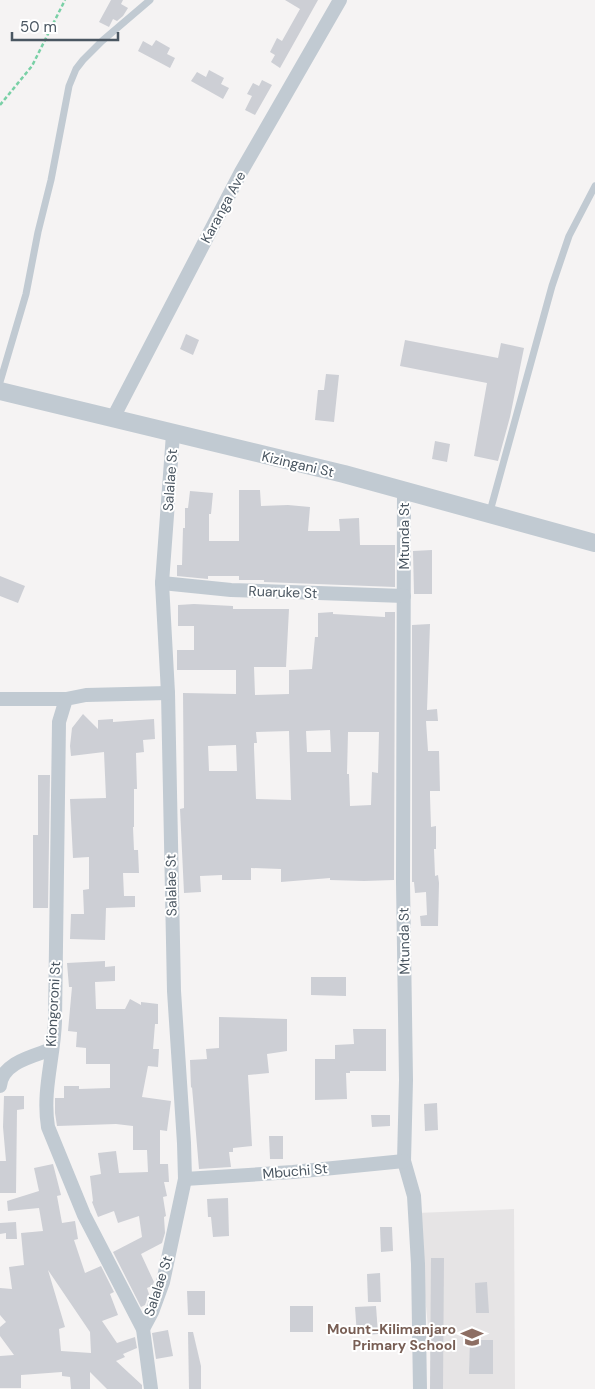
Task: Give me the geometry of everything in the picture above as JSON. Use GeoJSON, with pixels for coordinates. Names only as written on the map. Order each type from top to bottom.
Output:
{"type":"FeatureCollection","features":[{"type":"Feature","properties":{"kind":"street","name":"Karanga Ave"},"geometry":{"type":"LineString","coordinates":[[112,418],[241,172],[340,0]]}},
{"type":"Feature","properties":{"kind":"street","name":"Kizingani St"},"geometry":{"type":"LineString","coordinates":[[0,392],[344,474],[595,543]]}},
{"type":"Feature","properties":{"kind":"street","name":"Salalae St"},"geometry":{"type":"LineString","coordinates":[[143,1330],[163,1282],[185,1179],[174,991],[168,693],[162,583],[173,434]]}},
{"type":"Feature","properties":{"kind":"street","name":"Mtunda St"},"geometry":{"type":"LineString","coordinates":[[404,491],[403,882],[406,1080],[404,1161],[414,1196],[418,1264],[420,1389]]}},
{"type":"Feature","properties":{"kind":"street","name":"Ruaruke St"},"geometry":{"type":"LineString","coordinates":[[162,583],[240,591],[404,596]]}},
{"type":"Feature","properties":{"kind":"street"},"geometry":{"type":"LineString","coordinates":[[0,700],[66,699],[86,695],[168,693]]}},
{"type":"Feature","properties":{"kind":"street","name":"Kiongoroni St"},"geometry":{"type":"LineString","coordinates":[[66,699],[60,722],[55,1024],[45,1097],[45,1112],[48,1126],[84,1215],[143,1330],[151,1389]]}},
{"type":"Feature","properties":{"kind":"street"},"geometry":{"type":"LineString","coordinates":[[0,1086],[0,1081],[6,1071],[14,1064],[52,1049]]}},
{"type":"Feature","properties":{"kind":"street","name":"Mbuchi St"},"geometry":{"type":"LineString","coordinates":[[185,1179],[293,1172],[404,1161]]}},
{"type":"Feature","properties":{"kind":"lane"},"geometry":{"type":"LineString","coordinates":[[0,382],[26,294],[69,86],[76,69],[83,60],[150,0]]}},
{"type":"Feature","properties":{"kind":"lane"},"geometry":{"type":"LineString","coordinates":[[489,515],[552,286],[569,236],[595,186]]}},
{"type":"Feature","properties":{"kind":"path"},"geometry":{"type":"LineString","coordinates":[[0,105],[32,66],[65,0]]}},
{"type":"Feature","properties":{"kind":"shaded area","name":"Mount-Kilimanjaro Primary School"},"geometry":{"type":"Polygon","coordinates":[[[514,1209],[515,1389],[434,1389],[417,1213],[514,1209]]]}},
{"type":"Feature","properties":{"kind":"building"},"geometry":{"type":"Polygon","coordinates":[[[111,0],[123,0],[121,4],[128,8],[117,21],[113,19],[109,27],[99,22],[111,0]]]}},
{"type":"Feature","properties":{"kind":"building"},"geometry":{"type":"Polygon","coordinates":[[[285,0],[318,0],[280,68],[271,62],[275,55],[270,52],[277,38],[282,41],[300,9],[285,0]]]}},
{"type":"Feature","properties":{"kind":"building"},"geometry":{"type":"Polygon","coordinates":[[[156,40],[170,48],[167,54],[175,58],[170,68],[138,51],[143,41],[152,46],[156,40]]]}},
{"type":"Feature","properties":{"kind":"building"},"geometry":{"type":"Polygon","coordinates":[[[209,70],[224,78],[221,84],[229,88],[223,99],[191,81],[197,72],[206,77],[209,70]]]}},
{"type":"Feature","properties":{"kind":"building"},"geometry":{"type":"Polygon","coordinates":[[[262,80],[272,85],[255,115],[245,110],[252,96],[247,94],[253,83],[259,86],[262,80]]]}},
{"type":"Feature","properties":{"kind":"building"},"geometry":{"type":"Polygon","coordinates":[[[186,334],[199,340],[193,355],[180,349],[186,334]]]}},
{"type":"Feature","properties":{"kind":"building"},"geometry":{"type":"Polygon","coordinates":[[[405,340],[498,358],[501,343],[524,348],[510,417],[498,461],[474,456],[487,383],[400,366],[405,340]]]}},
{"type":"Feature","properties":{"kind":"building"},"geometry":{"type":"Polygon","coordinates":[[[326,374],[339,375],[334,422],[315,420],[318,390],[324,390],[326,374]]]}},
{"type":"Feature","properties":{"kind":"building"},"geometry":{"type":"Polygon","coordinates":[[[435,441],[450,444],[447,462],[432,459],[435,441]]]}},
{"type":"Feature","properties":{"kind":"building"},"geometry":{"type":"Polygon","coordinates":[[[239,490],[260,490],[261,506],[288,505],[310,507],[308,531],[340,531],[339,519],[359,518],[360,545],[395,545],[395,587],[264,582],[264,580],[239,580],[239,576],[208,576],[208,579],[177,576],[177,565],[182,565],[185,508],[188,508],[190,491],[213,493],[211,514],[209,514],[209,541],[239,541],[239,490]]]}},
{"type":"Feature","properties":{"kind":"building"},"geometry":{"type":"Polygon","coordinates":[[[432,550],[432,594],[414,594],[413,551],[432,550]]]}},
{"type":"Feature","properties":{"kind":"building"},"geometry":{"type":"Polygon","coordinates":[[[0,576],[25,586],[18,603],[0,596],[0,576]]]}},
{"type":"Feature","properties":{"kind":"building"},"geometry":{"type":"Polygon","coordinates":[[[178,605],[233,606],[233,609],[289,609],[286,667],[254,667],[255,695],[289,694],[289,670],[312,669],[315,637],[318,637],[318,613],[333,612],[333,614],[385,617],[385,612],[395,612],[394,880],[330,880],[330,878],[281,882],[281,869],[251,868],[251,880],[222,880],[222,875],[200,876],[201,892],[184,893],[180,809],[184,808],[183,693],[236,694],[236,670],[177,670],[177,650],[194,650],[194,626],[178,626],[178,605]],[[330,730],[306,731],[307,752],[331,752],[330,730]],[[289,731],[256,732],[257,743],[254,743],[254,748],[256,799],[291,800],[289,731]],[[348,732],[347,774],[349,774],[350,806],[371,805],[372,772],[378,773],[379,732],[348,732]],[[236,745],[208,746],[209,771],[237,771],[236,745]]]}},
{"type":"Feature","properties":{"kind":"building"},"geometry":{"type":"Polygon","coordinates":[[[430,624],[427,710],[437,709],[438,721],[426,721],[428,751],[439,751],[440,791],[430,791],[431,827],[436,826],[436,849],[434,849],[435,876],[438,875],[439,883],[438,926],[421,926],[420,916],[427,915],[426,892],[415,893],[414,882],[412,882],[412,625],[430,624]]]}},
{"type":"Feature","properties":{"kind":"building"},"geometry":{"type":"Polygon","coordinates":[[[83,714],[98,729],[98,720],[113,719],[113,722],[154,719],[155,739],[143,740],[144,752],[136,753],[137,789],[134,789],[133,827],[134,850],[138,850],[139,873],[123,873],[124,896],[135,896],[135,907],[106,908],[105,940],[70,939],[71,914],[84,914],[83,890],[89,889],[89,857],[73,858],[70,799],[106,798],[104,752],[71,756],[72,728],[83,714]]]}},
{"type":"Feature","properties":{"kind":"building"},"geometry":{"type":"Polygon","coordinates":[[[38,775],[50,775],[48,908],[33,908],[33,835],[38,835],[38,775]]]}},
{"type":"Feature","properties":{"kind":"building"},"geometry":{"type":"Polygon","coordinates":[[[105,961],[105,967],[115,966],[115,981],[95,982],[96,1009],[125,1009],[130,999],[141,1005],[141,1002],[158,1004],[158,1024],[155,1024],[153,1049],[159,1049],[158,1067],[148,1066],[142,1097],[171,1101],[167,1131],[160,1130],[160,1164],[168,1164],[169,1182],[164,1182],[167,1196],[163,1197],[166,1216],[164,1217],[165,1233],[162,1243],[141,1254],[154,1282],[152,1286],[147,1288],[149,1294],[145,1305],[141,1307],[113,1252],[142,1237],[139,1216],[118,1223],[114,1211],[98,1217],[92,1202],[90,1176],[101,1174],[98,1153],[116,1151],[119,1173],[148,1172],[147,1150],[133,1150],[133,1126],[116,1124],[57,1126],[55,1113],[55,1098],[64,1098],[64,1086],[79,1086],[79,1089],[110,1088],[110,1064],[86,1064],[86,1048],[76,1047],[77,1032],[68,1031],[72,987],[69,987],[67,963],[105,961]]]}},
{"type":"Feature","properties":{"kind":"building"},"geometry":{"type":"Polygon","coordinates":[[[311,977],[346,977],[346,996],[311,995],[311,977]]]}},
{"type":"Feature","properties":{"kind":"building"},"geometry":{"type":"Polygon","coordinates":[[[219,1017],[287,1019],[287,1051],[267,1054],[269,1073],[248,1075],[252,1146],[233,1148],[233,1152],[229,1152],[231,1167],[199,1169],[190,1060],[207,1059],[206,1049],[219,1048],[219,1017]]]}},
{"type":"Feature","properties":{"kind":"building"},"geometry":{"type":"Polygon","coordinates":[[[353,1029],[386,1029],[386,1071],[350,1071],[350,1073],[346,1073],[347,1099],[315,1100],[315,1059],[335,1059],[335,1045],[354,1044],[353,1029]]]}},
{"type":"Feature","properties":{"kind":"building"},"geometry":{"type":"Polygon","coordinates":[[[4,1096],[24,1096],[24,1109],[17,1110],[16,1193],[0,1193],[0,1161],[6,1161],[3,1127],[4,1096]]]}},
{"type":"Feature","properties":{"kind":"building"},"geometry":{"type":"Polygon","coordinates":[[[437,1103],[438,1130],[425,1131],[424,1104],[437,1103]]]}},
{"type":"Feature","properties":{"kind":"building"},"geometry":{"type":"Polygon","coordinates":[[[371,1115],[390,1115],[390,1126],[372,1127],[371,1115]]]}},
{"type":"Feature","properties":{"kind":"building"},"geometry":{"type":"Polygon","coordinates":[[[269,1136],[283,1136],[283,1159],[270,1159],[269,1136]]]}},
{"type":"Feature","properties":{"kind":"building"},"geometry":{"type":"Polygon","coordinates":[[[53,1164],[61,1195],[57,1196],[62,1223],[75,1221],[78,1239],[74,1240],[85,1273],[101,1266],[114,1292],[110,1294],[118,1315],[102,1321],[117,1343],[135,1337],[137,1348],[123,1354],[125,1357],[116,1361],[142,1385],[142,1389],[107,1389],[90,1372],[90,1389],[71,1389],[70,1377],[62,1376],[62,1372],[21,1375],[21,1388],[0,1388],[0,1356],[14,1355],[0,1336],[0,1327],[6,1322],[0,1315],[0,1288],[12,1289],[9,1267],[24,1265],[21,1233],[43,1231],[39,1208],[8,1211],[7,1201],[39,1191],[34,1168],[53,1164]],[[48,1270],[65,1327],[59,1329],[61,1351],[91,1353],[90,1332],[48,1270]]]}},
{"type":"Feature","properties":{"kind":"building"},"geometry":{"type":"Polygon","coordinates":[[[228,1198],[229,1236],[213,1237],[211,1217],[208,1217],[207,1199],[228,1198]]]}},
{"type":"Feature","properties":{"kind":"building"},"geometry":{"type":"Polygon","coordinates":[[[16,1222],[17,1239],[6,1239],[6,1233],[0,1234],[0,1223],[16,1222]]]}},
{"type":"Feature","properties":{"kind":"building"},"geometry":{"type":"Polygon","coordinates":[[[380,1227],[392,1227],[393,1251],[381,1252],[380,1227]]]}},
{"type":"Feature","properties":{"kind":"building"},"geometry":{"type":"Polygon","coordinates":[[[431,1258],[444,1258],[443,1389],[430,1389],[431,1258]]]}},
{"type":"Feature","properties":{"kind":"building"},"geometry":{"type":"Polygon","coordinates":[[[380,1273],[381,1302],[368,1302],[367,1274],[380,1273]]]}},
{"type":"Feature","properties":{"kind":"building"},"geometry":{"type":"Polygon","coordinates":[[[487,1282],[489,1313],[476,1313],[475,1283],[487,1282]]]}},
{"type":"Feature","properties":{"kind":"building"},"geometry":{"type":"Polygon","coordinates":[[[187,1291],[205,1291],[205,1315],[188,1315],[187,1291]]]}},
{"type":"Feature","properties":{"kind":"building"},"geometry":{"type":"Polygon","coordinates":[[[290,1306],[313,1306],[313,1332],[290,1332],[290,1306]]]}},
{"type":"Feature","properties":{"kind":"building"},"geometry":{"type":"Polygon","coordinates":[[[376,1306],[378,1334],[357,1336],[355,1307],[376,1306]]]}},
{"type":"Feature","properties":{"kind":"building"},"geometry":{"type":"Polygon","coordinates":[[[168,1330],[173,1356],[156,1359],[152,1333],[168,1330]]]}},
{"type":"Feature","properties":{"kind":"building"},"geometry":{"type":"Polygon","coordinates":[[[188,1332],[193,1332],[201,1366],[201,1389],[189,1389],[188,1332]]]}},
{"type":"Feature","properties":{"kind":"building"},"geometry":{"type":"Polygon","coordinates":[[[470,1340],[493,1340],[493,1374],[469,1374],[470,1340]]]}},
{"type":"Feature","properties":{"kind":"place","name":"Mount-Kilimanjaro Primary School"},"geometry":{"type":"Point","coordinates":[472,1337]}}]}
